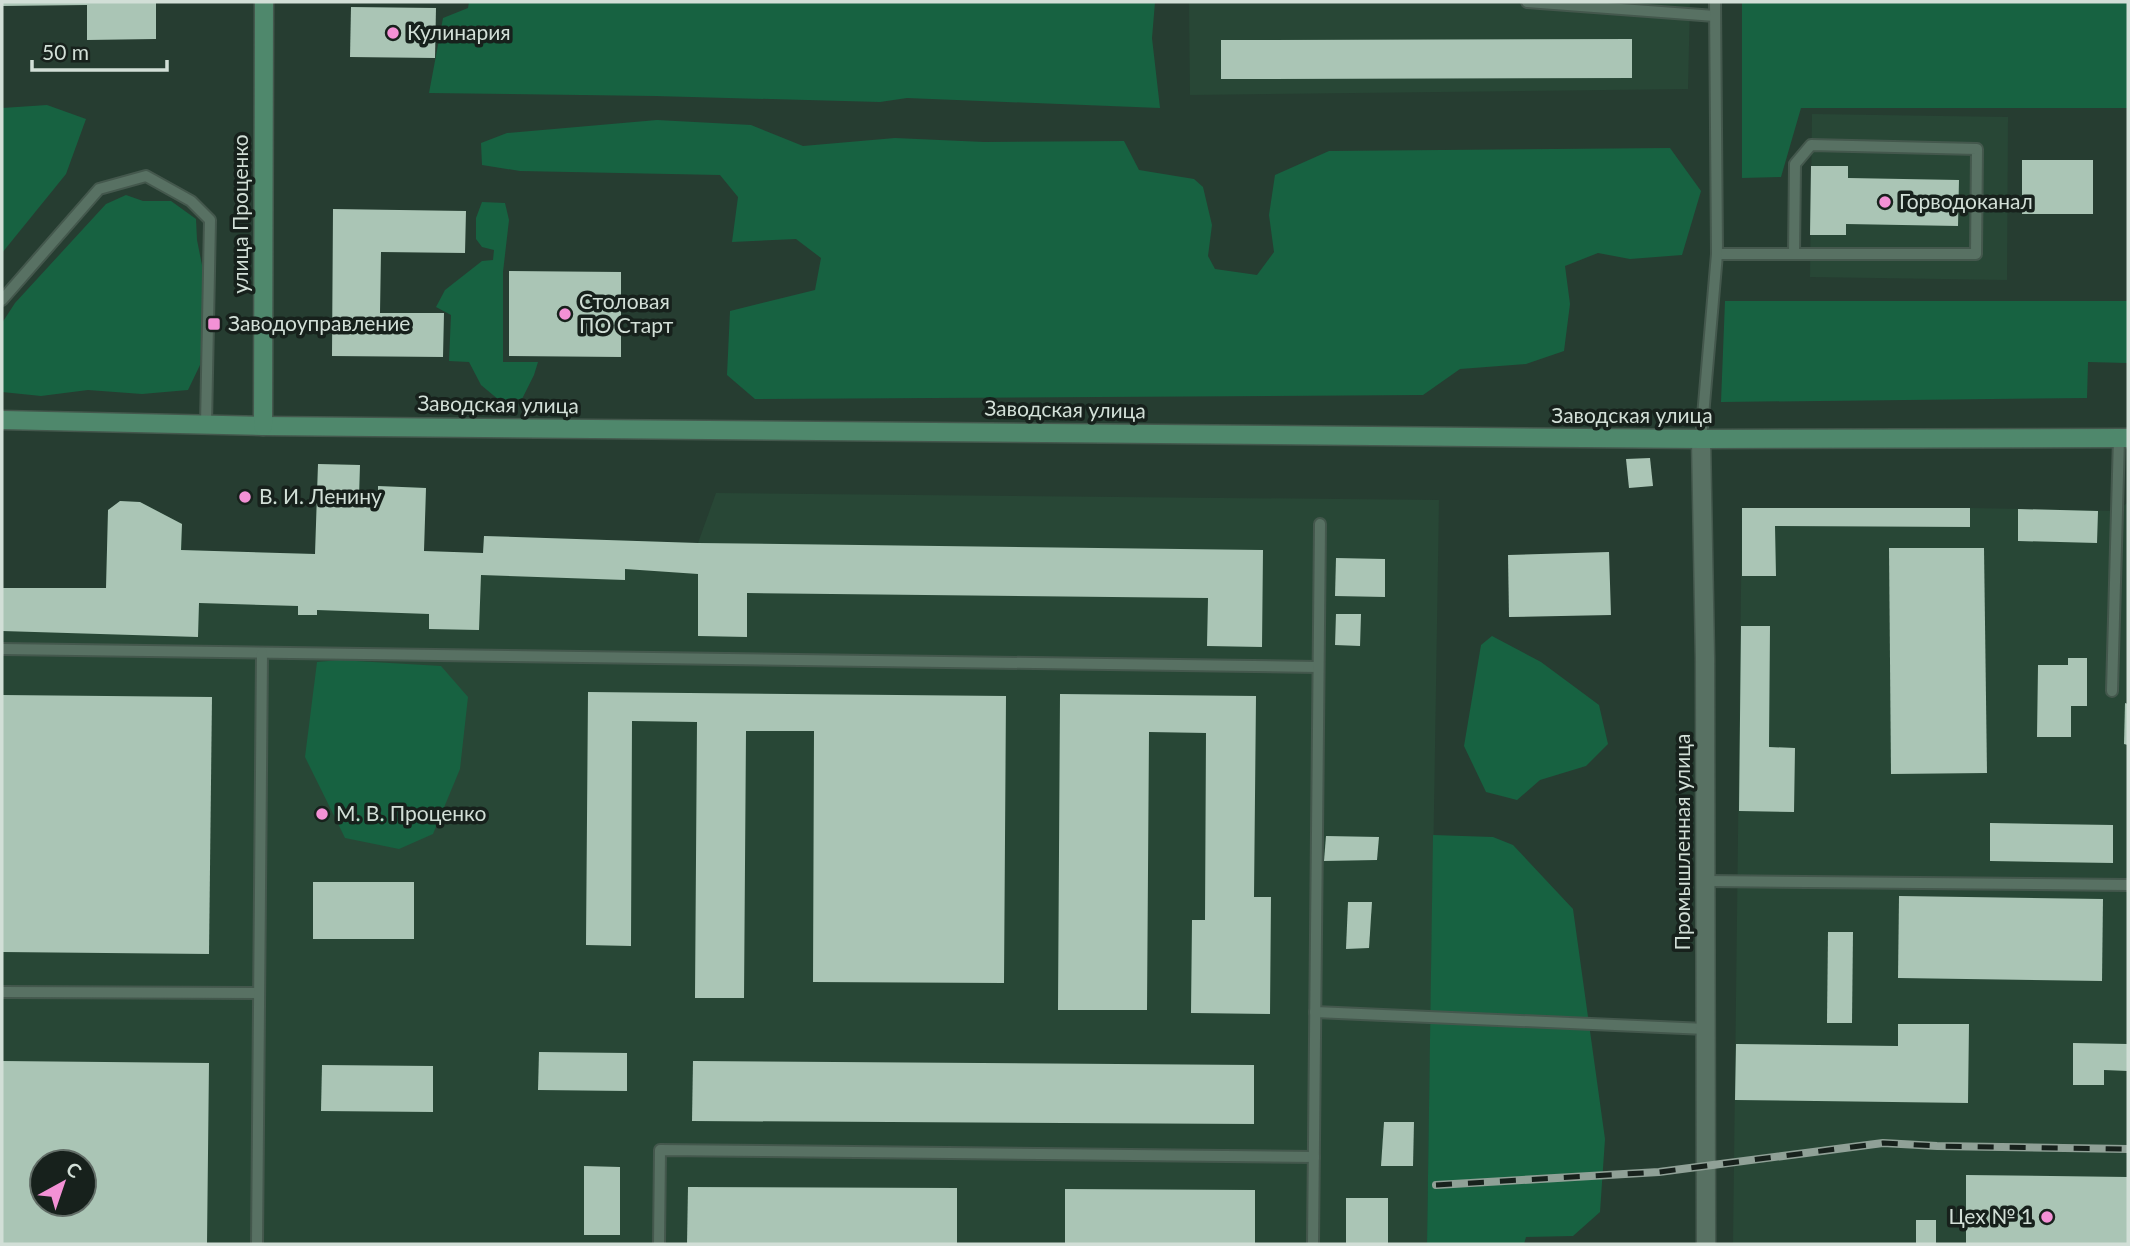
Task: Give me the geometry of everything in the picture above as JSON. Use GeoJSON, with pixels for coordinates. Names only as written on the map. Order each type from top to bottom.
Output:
{"type":"FeatureCollection","features":[{"type":"Feature","properties":{"kind":"main road","name":"улица Проценко"},"geometry":{"type":"LineString","coordinates":[[263,426],[264,2]]}},
{"type":"Feature","properties":{"kind":"main road","name":"Заводская улица"},"geometry":{"type":"LineString","coordinates":[[2,420],[263,426],[1701,439],[2124,438]]}},
{"type":"Feature","properties":{"kind":"street","name":"Промышленная улица"},"geometry":{"type":"LineString","coordinates":[[1701,439],[1706,881],[1706,1244]]}},
{"type":"Feature","properties":{"kind":"lane"},"geometry":{"type":"LineString","coordinates":[[1527,2],[1715,16]]}},
{"type":"Feature","properties":{"kind":"lane"},"geometry":{"type":"LineString","coordinates":[[1701,439],[1717,254],[1715,2]]}},
{"type":"Feature","properties":{"kind":"lane"},"geometry":{"type":"LineString","coordinates":[[1717,254],[1794,254],[1976,254],[1977,149],[1811,145],[1795,164],[1794,254]]}},
{"type":"Feature","properties":{"kind":"lane"},"geometry":{"type":"LineString","coordinates":[[2,300],[99,189],[146,176],[191,201],[210,220],[206,425]]}},
{"type":"Feature","properties":{"kind":"lane"},"geometry":{"type":"LineString","coordinates":[[2112,691],[2124,438]]}},
{"type":"Feature","properties":{"kind":"lane"},"geometry":{"type":"LineString","coordinates":[[1313,1244],[1320,524]]}},
{"type":"Feature","properties":{"kind":"lane"},"geometry":{"type":"LineString","coordinates":[[2,649],[1318,667]]}},
{"type":"Feature","properties":{"kind":"lane"},"geometry":{"type":"LineString","coordinates":[[257,1244],[262,653]]}},
{"type":"Feature","properties":{"kind":"lane"},"geometry":{"type":"LineString","coordinates":[[1706,881],[2128,885]]}},
{"type":"Feature","properties":{"kind":"lane"},"geometry":{"type":"LineString","coordinates":[[2,992],[259,993]]}},
{"type":"Feature","properties":{"kind":"lane"},"geometry":{"type":"LineString","coordinates":[[1315,1012],[1706,1029]]}},
{"type":"Feature","properties":{"kind":"lane"},"geometry":{"type":"LineString","coordinates":[[659,1244],[660,1150],[1314,1157]]}},
{"type":"Feature","properties":{"kind":"shaded area"},"geometry":{"type":"Polygon","coordinates":[[[1189,2],[1690,2],[1688,89],[1190,95],[1189,2]]]}},
{"type":"Feature","properties":{"kind":"shaded area"},"geometry":{"type":"Polygon","coordinates":[[[1812,114],[2008,117],[2007,280],[1810,277],[1812,114]]]}},
{"type":"Feature","properties":{"kind":"shaded area"},"geometry":{"type":"Polygon","coordinates":[[[318,464],[360,465],[360,496],[378,496],[378,486],[426,488],[424,551],[483,553],[484,536],[698,543],[716,493],[1439,500],[1427,1244],[2,1244],[2,588],[106,588],[108,510],[120,501],[140,502],[182,524],[182,550],[315,554],[318,464]]]}},
{"type":"Feature","properties":{"kind":"shaded area"},"geometry":{"type":"Polygon","coordinates":[[[2128,502],[2128,1244],[1733,1244],[1742,508],[2118,511],[2128,502]]]}},
{"type":"Feature","properties":{"kind":"green space"},"geometry":{"type":"Polygon","coordinates":[[[469,2],[1155,2],[1152,38],[1160,108],[907,98],[880,102],[429,93],[443,18],[468,8],[469,2]]]}},
{"type":"Feature","properties":{"kind":"green space"},"geometry":{"type":"Polygon","coordinates":[[[1742,2],[2128,2],[2128,108],[1801,108],[1781,177],[1742,178],[1742,2]]]}},
{"type":"Feature","properties":{"kind":"green space"},"geometry":{"type":"Polygon","coordinates":[[[47,105],[86,119],[66,174],[2,253],[2,108],[47,105]]]}},
{"type":"Feature","properties":{"kind":"green space"},"geometry":{"type":"Polygon","coordinates":[[[657,120],[751,125],[803,146],[895,138],[984,142],[1124,141],[1139,170],[1194,179],[1203,187],[1212,225],[1208,256],[1215,269],[1257,275],[1274,252],[1269,215],[1275,175],[1329,151],[1670,148],[1701,191],[1682,255],[1630,259],[1598,253],[1565,266],[1570,304],[1564,351],[1526,364],[1460,369],[1423,395],[755,399],[727,375],[730,311],[815,290],[821,258],[796,239],[732,242],[738,197],[720,175],[520,171],[482,165],[481,143],[507,133],[657,120]]]}},
{"type":"Feature","properties":{"kind":"green space"},"geometry":{"type":"Polygon","coordinates":[[[126,195],[143,201],[171,201],[196,219],[204,275],[203,325],[200,365],[188,390],[142,394],[88,390],[41,396],[2,392],[2,323],[15,303],[106,204],[126,195]]]}},
{"type":"Feature","properties":{"kind":"green space"},"geometry":{"type":"Polygon","coordinates":[[[482,202],[505,203],[509,220],[503,272],[503,362],[538,362],[522,399],[499,400],[481,385],[469,362],[449,361],[451,315],[436,307],[445,290],[482,261],[493,260],[494,250],[482,247],[476,239],[476,218],[482,202]]]}},
{"type":"Feature","properties":{"kind":"green space"},"geometry":{"type":"Polygon","coordinates":[[[1725,301],[2128,301],[2128,363],[2088,362],[2087,398],[1721,402],[1725,301]]]}},
{"type":"Feature","properties":{"kind":"green space"},"geometry":{"type":"Polygon","coordinates":[[[1492,636],[1541,662],[1599,705],[1608,744],[1586,766],[1540,780],[1517,800],[1486,792],[1464,746],[1481,645],[1492,636]]]}},
{"type":"Feature","properties":{"kind":"green space"},"geometry":{"type":"Polygon","coordinates":[[[339,660],[441,666],[468,697],[460,769],[433,834],[399,849],[345,838],[305,757],[317,662],[339,660]]]}},
{"type":"Feature","properties":{"kind":"green space"},"geometry":{"type":"Polygon","coordinates":[[[1433,835],[1493,837],[1513,845],[1573,909],[1605,1139],[1600,1212],[1573,1236],[1526,1237],[1524,1244],[1427,1244],[1433,835]]]}},
{"type":"Feature","properties":{"kind":"building"},"geometry":{"type":"Polygon","coordinates":[[[2,2],[156,2],[156,39],[87,40],[87,5],[2,6],[2,2]]]}},
{"type":"Feature","properties":{"kind":"building","name":"Кулинария"},"geometry":{"type":"Polygon","coordinates":[[[351,7],[436,8],[435,58],[350,57],[351,7]]]}},
{"type":"Feature","properties":{"kind":"building"},"geometry":{"type":"Polygon","coordinates":[[[1632,39],[1632,78],[1221,79],[1221,40],[1632,39]]]}},
{"type":"Feature","properties":{"kind":"building"},"geometry":{"type":"Polygon","coordinates":[[[2022,160],[2093,160],[2093,214],[2022,214],[2022,160]]]}},
{"type":"Feature","properties":{"kind":"building","name":"Горводоканал"},"geometry":{"type":"Polygon","coordinates":[[[1811,166],[1848,166],[1848,178],[1959,180],[1958,226],[1846,224],[1846,235],[1810,235],[1811,166]]]}},
{"type":"Feature","properties":{"kind":"building"},"geometry":{"type":"Polygon","coordinates":[[[333,209],[466,211],[465,253],[381,252],[380,313],[444,313],[443,357],[332,356],[333,209]]]}},
{"type":"Feature","properties":{"kind":"building","name":"Столовая ПО Старт"},"geometry":{"type":"Polygon","coordinates":[[[509,271],[621,272],[621,357],[509,356],[509,271]]]}},
{"type":"Feature","properties":{"kind":"building"},"geometry":{"type":"Polygon","coordinates":[[[1650,458],[1653,486],[1629,488],[1626,459],[1650,458]]]}},
{"type":"Feature","properties":{"kind":"building"},"geometry":{"type":"Polygon","coordinates":[[[318,464],[360,465],[359,496],[378,496],[378,486],[426,488],[424,551],[483,553],[484,536],[698,543],[1263,550],[1262,647],[1207,646],[1208,598],[747,593],[747,637],[698,636],[698,574],[625,569],[625,580],[481,575],[479,630],[429,629],[429,614],[317,610],[317,615],[298,615],[298,606],[199,603],[198,637],[2,631],[2,588],[106,588],[108,510],[120,501],[140,502],[182,524],[181,550],[315,554],[318,464]]]}},
{"type":"Feature","properties":{"kind":"building"},"geometry":{"type":"Polygon","coordinates":[[[1742,508],[1970,508],[1970,527],[1775,526],[1776,576],[1742,576],[1742,508]]]}},
{"type":"Feature","properties":{"kind":"building"},"geometry":{"type":"Polygon","coordinates":[[[2018,509],[2098,511],[2097,543],[2018,541],[2018,509]]]}},
{"type":"Feature","properties":{"kind":"building"},"geometry":{"type":"Polygon","coordinates":[[[1889,548],[1984,548],[1987,773],[1891,774],[1889,548]]]}},
{"type":"Feature","properties":{"kind":"building"},"geometry":{"type":"Polygon","coordinates":[[[1609,552],[1611,615],[1509,617],[1508,555],[1609,552]]]}},
{"type":"Feature","properties":{"kind":"building"},"geometry":{"type":"Polygon","coordinates":[[[1336,558],[1385,559],[1385,597],[1335,596],[1336,558]]]}},
{"type":"Feature","properties":{"kind":"building"},"geometry":{"type":"Polygon","coordinates":[[[1336,614],[1361,614],[1360,646],[1335,645],[1336,614]]]}},
{"type":"Feature","properties":{"kind":"building"},"geometry":{"type":"Polygon","coordinates":[[[1741,626],[1770,626],[1769,747],[1795,748],[1794,812],[1739,811],[1741,626]]]}},
{"type":"Feature","properties":{"kind":"building"},"geometry":{"type":"Polygon","coordinates":[[[2068,658],[2087,658],[2087,706],[2071,706],[2071,737],[2037,737],[2038,665],[2068,665],[2068,658]]]}},
{"type":"Feature","properties":{"kind":"building"},"geometry":{"type":"Polygon","coordinates":[[[588,692],[1006,696],[1004,983],[813,982],[814,731],[746,731],[744,998],[695,998],[697,722],[632,721],[631,946],[586,945],[588,692]]]}},
{"type":"Feature","properties":{"kind":"building"},"geometry":{"type":"Polygon","coordinates":[[[1060,694],[1256,696],[1254,897],[1271,897],[1270,1014],[1191,1013],[1192,920],[1205,920],[1206,733],[1149,732],[1147,1010],[1058,1010],[1060,694]]]}},
{"type":"Feature","properties":{"kind":"building"},"geometry":{"type":"Polygon","coordinates":[[[2,695],[212,697],[209,954],[2,952],[2,695]]]}},
{"type":"Feature","properties":{"kind":"building"},"geometry":{"type":"Polygon","coordinates":[[[2125,703],[2128,704],[2128,745],[2124,744],[2125,703]]]}},
{"type":"Feature","properties":{"kind":"building"},"geometry":{"type":"Polygon","coordinates":[[[1990,823],[2113,825],[2113,863],[1990,861],[1990,823]]]}},
{"type":"Feature","properties":{"kind":"building"},"geometry":{"type":"Polygon","coordinates":[[[1326,836],[1379,837],[1377,860],[1324,861],[1326,836]]]}},
{"type":"Feature","properties":{"kind":"building"},"geometry":{"type":"Polygon","coordinates":[[[313,882],[414,882],[414,939],[313,939],[313,882]]]}},
{"type":"Feature","properties":{"kind":"building"},"geometry":{"type":"Polygon","coordinates":[[[1899,896],[2103,899],[2102,981],[1898,978],[1899,896]]]}},
{"type":"Feature","properties":{"kind":"building"},"geometry":{"type":"Polygon","coordinates":[[[1348,902],[1372,902],[1369,948],[1346,949],[1348,902]]]}},
{"type":"Feature","properties":{"kind":"building"},"geometry":{"type":"Polygon","coordinates":[[[1828,932],[1853,932],[1852,1023],[1827,1023],[1828,932]]]}},
{"type":"Feature","properties":{"kind":"building"},"geometry":{"type":"Polygon","coordinates":[[[1898,1024],[1969,1024],[1968,1103],[1735,1100],[1736,1044],[1898,1046],[1898,1024]]]}},
{"type":"Feature","properties":{"kind":"building"},"geometry":{"type":"Polygon","coordinates":[[[2073,1043],[2128,1044],[2128,1071],[2104,1070],[2104,1085],[2073,1085],[2073,1043]]]}},
{"type":"Feature","properties":{"kind":"building"},"geometry":{"type":"Polygon","coordinates":[[[539,1052],[627,1053],[627,1091],[538,1090],[539,1052]]]}},
{"type":"Feature","properties":{"kind":"building"},"geometry":{"type":"Polygon","coordinates":[[[2,1061],[209,1063],[207,1244],[2,1244],[2,1061]]]}},
{"type":"Feature","properties":{"kind":"building"},"geometry":{"type":"Polygon","coordinates":[[[693,1061],[1254,1065],[1254,1124],[692,1121],[693,1061]]]}},
{"type":"Feature","properties":{"kind":"building"},"geometry":{"type":"Polygon","coordinates":[[[322,1065],[433,1066],[433,1112],[321,1111],[322,1065]]]}},
{"type":"Feature","properties":{"kind":"building"},"geometry":{"type":"Polygon","coordinates":[[[1384,1122],[1414,1122],[1413,1166],[1381,1166],[1384,1122]]]}},
{"type":"Feature","properties":{"kind":"building"},"geometry":{"type":"Polygon","coordinates":[[[584,1166],[620,1167],[620,1235],[584,1235],[584,1166]]]}},
{"type":"Feature","properties":{"kind":"building","name":"Цех № 1"},"geometry":{"type":"Polygon","coordinates":[[[1966,1175],[2128,1177],[2128,1244],[1966,1244],[1966,1175]]]}},
{"type":"Feature","properties":{"kind":"building"},"geometry":{"type":"Polygon","coordinates":[[[688,1187],[957,1188],[957,1244],[687,1244],[688,1187]]]}},
{"type":"Feature","properties":{"kind":"building"},"geometry":{"type":"Polygon","coordinates":[[[1065,1189],[1255,1190],[1255,1244],[1065,1244],[1065,1189]]]}},
{"type":"Feature","properties":{"kind":"building"},"geometry":{"type":"Polygon","coordinates":[[[1346,1198],[1388,1198],[1388,1244],[1346,1244],[1346,1198]]]}},
{"type":"Feature","properties":{"kind":"building"},"geometry":{"type":"Polygon","coordinates":[[[1916,1220],[1936,1220],[1936,1244],[1916,1244],[1916,1220]]]}},
{"type":"Feature","properties":{"kind":"railway"},"geometry":{"type":"LineString","coordinates":[[1436,1185],[1659,1172],[1883,1143],[2128,1149]]}},
{"type":"Feature","properties":{"kind":"place","name":"Кулинария"},"geometry":{"type":"Point","coordinates":[393,33]}},
{"type":"Feature","properties":{"kind":"place","name":"Горводоканал"},"geometry":{"type":"Point","coordinates":[1885,202]}},
{"type":"Feature","properties":{"kind":"place","name":"Столовая ПО Старт"},"geometry":{"type":"Point","coordinates":[565,314]}},
{"type":"Feature","properties":{"kind":"place","name":"Заводоуправление"},"geometry":{"type":"Point","coordinates":[214,324]}},
{"type":"Feature","properties":{"kind":"place","name":"В. И. Ленину"},"geometry":{"type":"Point","coordinates":[245,497]}},
{"type":"Feature","properties":{"kind":"place","name":"М. В. Проценко"},"geometry":{"type":"Point","coordinates":[322,814]}},
{"type":"Feature","properties":{"kind":"place","name":"Цех № 1"},"geometry":{"type":"Point","coordinates":[2047,1217]}}]}
